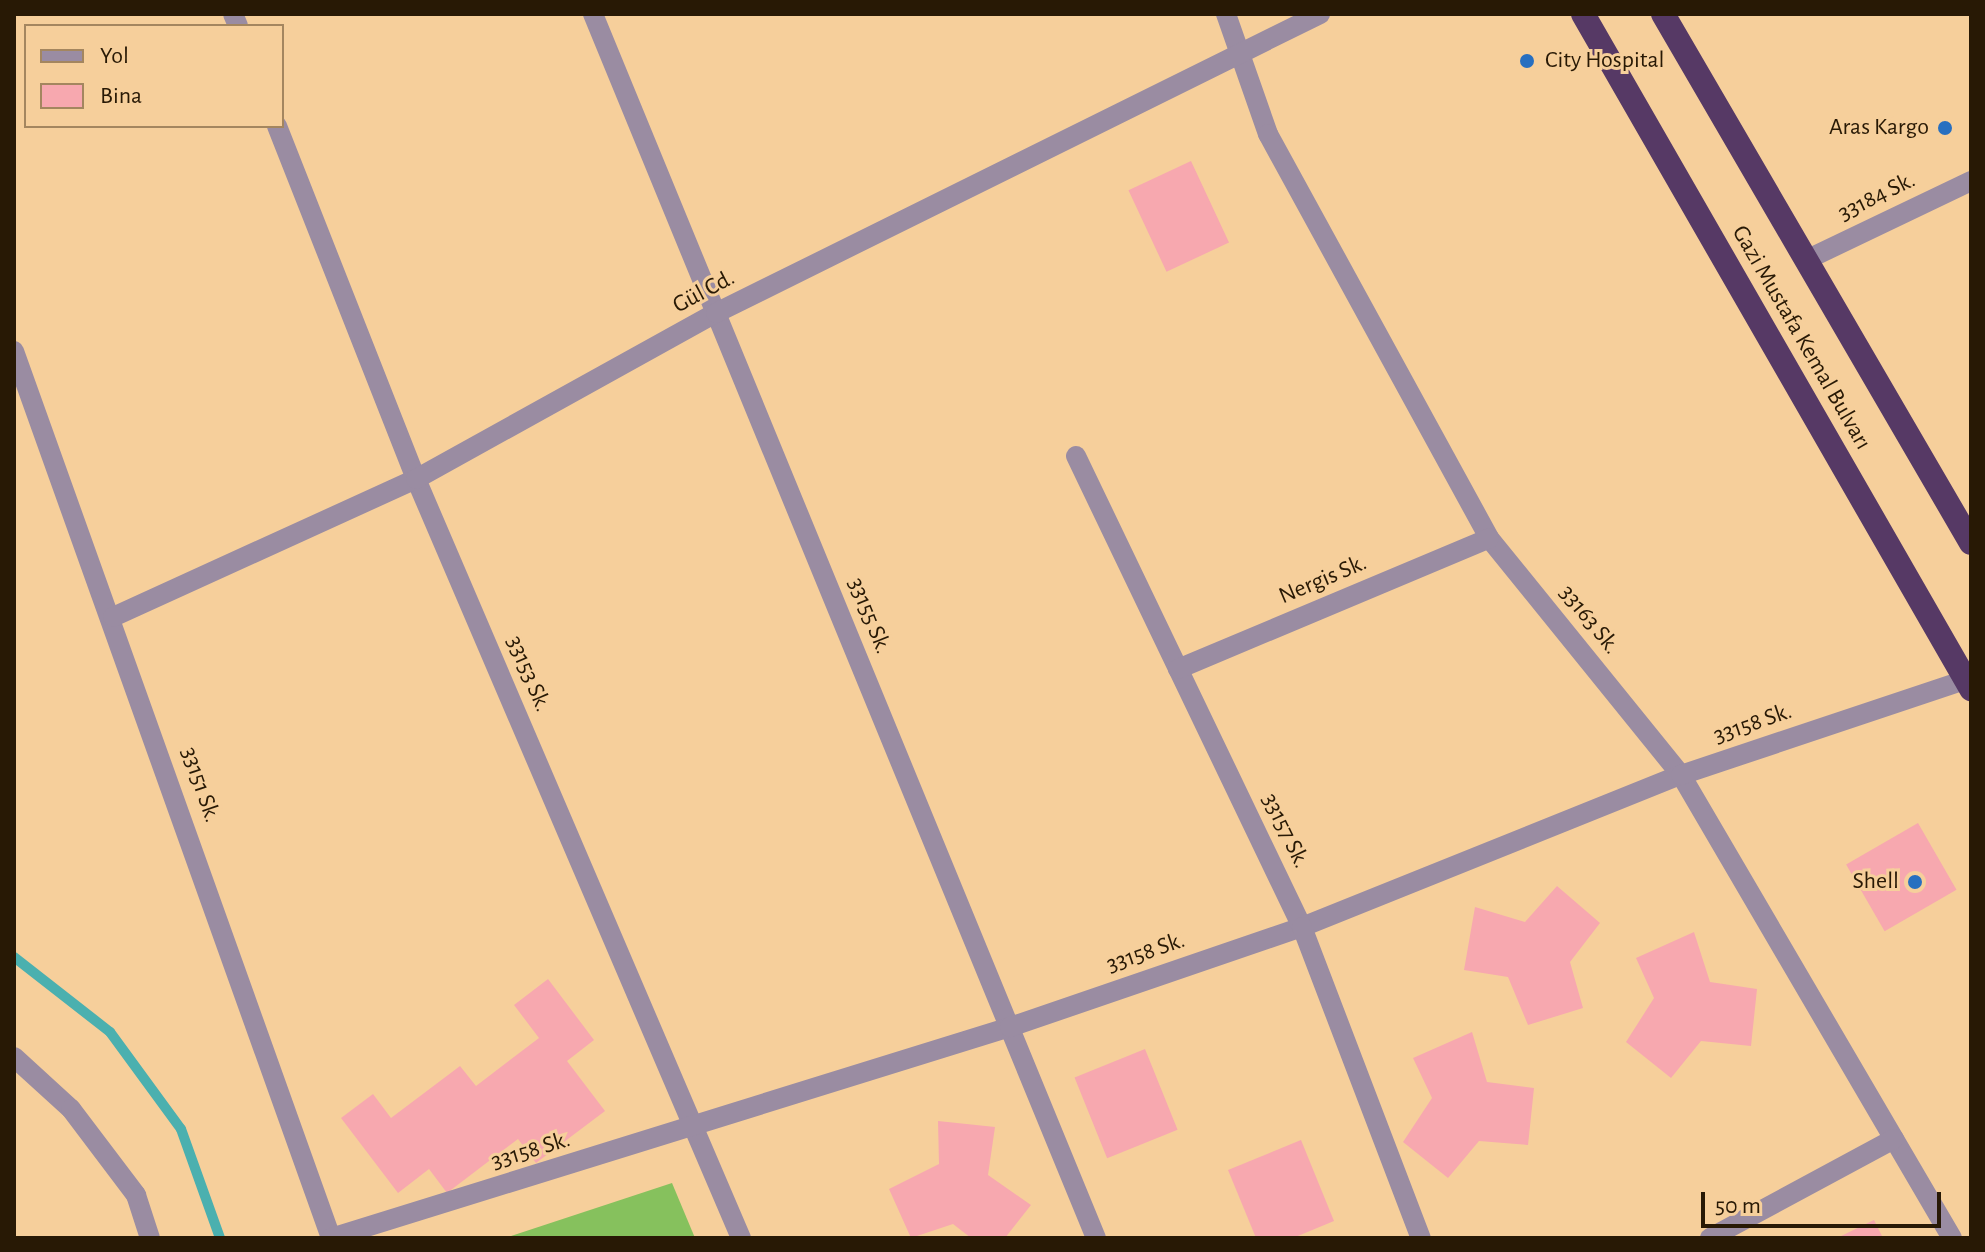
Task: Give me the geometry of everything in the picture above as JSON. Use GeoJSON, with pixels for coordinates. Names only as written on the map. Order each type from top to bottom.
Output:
{"type":"FeatureCollection","features":[{"type":"Feature","properties":{"kind":"highway","name":"Gazi Mustafa Kemal Bulvarı"},"geometry":{"type":"LineString","coordinates":[[1583,14],[1968,684]]}},
{"type":"Feature","properties":{"kind":"highway","name":"Gazi Mustafa Kemal Bulvarı"},"geometry":{"type":"LineString","coordinates":[[1663,14],[1971,543]]}},
{"type":"Feature","properties":{"kind":"street","name":"33155 Sk."},"geometry":{"type":"LineString","coordinates":[[593,14],[1096,1238]]}},
{"type":"Feature","properties":{"kind":"street","name":"33163 Sk."},"geometry":{"type":"LineString","coordinates":[[1226,14],[1268,134],[1489,538],[1681,775],[1952,1238]]}},
{"type":"Feature","properties":{"kind":"street","name":"Gül Cd."},"geometry":{"type":"LineString","coordinates":[[113,617],[416,479],[716,313],[1320,14]]}},
{"type":"Feature","properties":{"kind":"street","name":"33153 Sk."},"geometry":{"type":"LineString","coordinates":[[278,128],[416,479],[697,1129],[741,1238]]}},
{"type":"Feature","properties":{"kind":"street","name":"33184 Sk."},"geometry":{"type":"LineString","coordinates":[[1806,260],[1971,181]]}},
{"type":"Feature","properties":{"kind":"street","name":"33151 Sk."},"geometry":{"type":"LineString","coordinates":[[14,351],[113,617],[331,1238]]}},
{"type":"Feature","properties":{"kind":"street","name":"33157 Sk."},"geometry":{"type":"LineString","coordinates":[[1076,456],[1302,927],[1421,1238]]}},
{"type":"Feature","properties":{"kind":"street","name":"Nergis Sk."},"geometry":{"type":"LineString","coordinates":[[1178,669],[1489,538]]}},
{"type":"Feature","properties":{"kind":"street","name":"33158 Sk."},"geometry":{"type":"LineString","coordinates":[[331,1238],[697,1129],[1010,1027],[1302,927],[1681,775],[1968,684]]}},
{"type":"Feature","properties":{"kind":"street"},"geometry":{"type":"LineString","coordinates":[[14,1057],[71,1109],[136,1195],[150,1238]]}},
{"type":"Feature","properties":{"kind":"street"},"geometry":{"type":"LineString","coordinates":[[1710,1238],[1894,1139]]}},
{"type":"Feature","properties":{"kind":"green space"},"geometry":{"type":"Polygon","coordinates":[[[672,1183],[695,1238],[505,1238],[672,1183]]]}},
{"type":"Feature","properties":{"kind":"building"},"geometry":{"type":"Polygon","coordinates":[[[1191,161],[1229,243],[1167,272],[1128,190],[1191,161]]]}},
{"type":"Feature","properties":{"kind":"building"},"geometry":{"type":"Polygon","coordinates":[[[1918,823],[1956,890],[1885,931],[1846,864],[1918,823]]]}},
{"type":"Feature","properties":{"kind":"building"},"geometry":{"type":"Polygon","coordinates":[[[1557,886],[1600,923],[1570,962],[1583,1008],[1528,1025],[1508,977],[1464,970],[1475,907],[1525,922],[1557,886]]]}},
{"type":"Feature","properties":{"kind":"building"},"geometry":{"type":"Polygon","coordinates":[[[1694,932],[1710,982],[1757,989],[1751,1046],[1701,1041],[1671,1078],[1626,1042],[1654,998],[1636,958],[1694,932]]]}},
{"type":"Feature","properties":{"kind":"building"},"geometry":{"type":"Polygon","coordinates":[[[548,979],[594,1040],[567,1061],[605,1111],[536,1163],[518,1139],[447,1193],[429,1169],[398,1193],[341,1118],[373,1094],[391,1118],[460,1066],[476,1086],[539,1038],[514,1005],[548,979]]]}},
{"type":"Feature","properties":{"kind":"building"},"geometry":{"type":"Polygon","coordinates":[[[1472,1032],[1487,1082],[1534,1088],[1528,1145],[1479,1141],[1448,1178],[1403,1142],[1432,1098],[1413,1058],[1472,1032]]]}},
{"type":"Feature","properties":{"kind":"building"},"geometry":{"type":"Polygon","coordinates":[[[1145,1049],[1178,1130],[1107,1158],[1075,1077],[1145,1049]]]}},
{"type":"Feature","properties":{"kind":"building"},"geometry":{"type":"Polygon","coordinates":[[[938,1121],[995,1127],[988,1175],[1031,1205],[1005,1238],[971,1238],[953,1224],[911,1238],[889,1189],[939,1164],[938,1121]]]}},
{"type":"Feature","properties":{"kind":"building"},"geometry":{"type":"Polygon","coordinates":[[[1301,1140],[1334,1221],[1293,1238],[1256,1238],[1228,1170],[1301,1140]]]}},
{"type":"Feature","properties":{"kind":"building"},"geometry":{"type":"Polygon","coordinates":[[[1874,1220],[1883,1238],[1837,1238],[1874,1220]]]}},
{"type":"Feature","properties":{"kind":"waterway"},"geometry":{"type":"LineString","coordinates":[[14,957],[110,1032],[181,1129],[220,1238]]}},
{"type":"Feature","properties":{"kind":"place","name":"City Hospital"},"geometry":{"type":"Point","coordinates":[1527,61]}},
{"type":"Feature","properties":{"kind":"place","name":"Aras Kargo"},"geometry":{"type":"Point","coordinates":[1945,128]}},
{"type":"Feature","properties":{"kind":"place","name":"Shell"},"geometry":{"type":"Point","coordinates":[1915,882]}}]}
